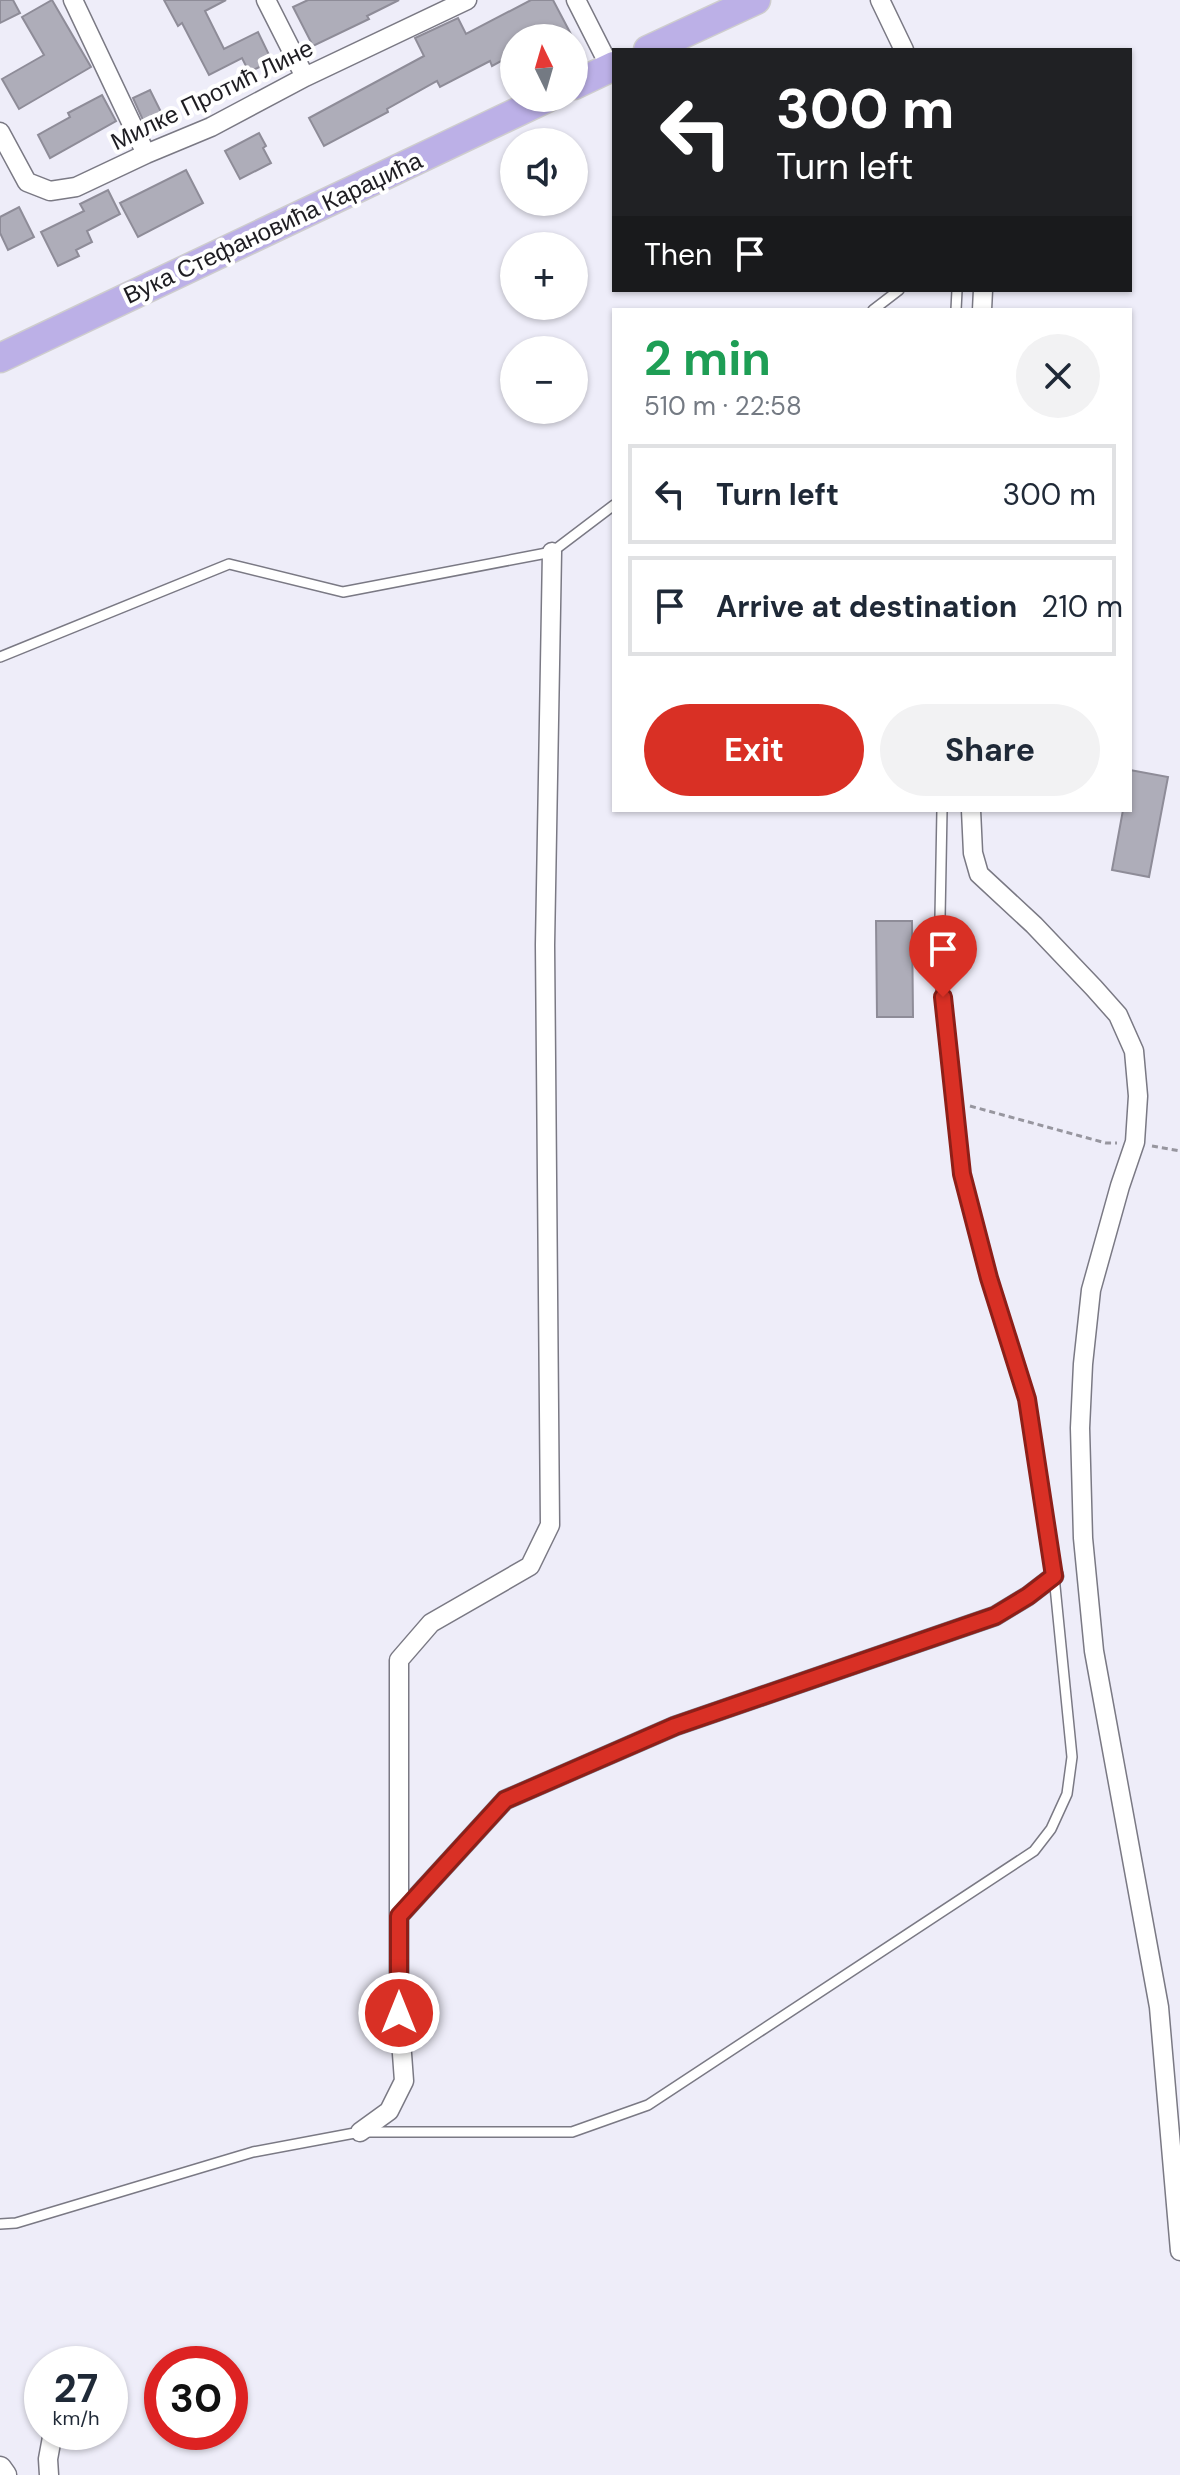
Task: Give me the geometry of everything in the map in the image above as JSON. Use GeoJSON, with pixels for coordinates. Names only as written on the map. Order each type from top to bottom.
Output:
{"type":"FeatureCollection","features":[{"type":"Feature","properties":{"kind":"main road"},"geometry":{"type":"LineString","coordinates":[[652,48],[756,0]]}},
{"type":"Feature","properties":{"kind":"main road"},"geometry":{"type":"LineString","coordinates":[[588,78],[612,66]]}},
{"type":"Feature","properties":{"kind":"main road","name":"Вука Стефановића Караџића"},"geometry":{"type":"LineString","coordinates":[[0,358],[518,112]]}},
{"type":"Feature","properties":{"kind":"street"},"geometry":{"type":"LineString","coordinates":[[73,0],[146,154]]}},
{"type":"Feature","properties":{"kind":"street"},"geometry":{"type":"LineString","coordinates":[[266,0],[305,77]]}},
{"type":"Feature","properties":{"kind":"street","name":"Милке Протић Лине"},"geometry":{"type":"LineString","coordinates":[[0,132],[27,182],[50,191],[76,187],[211,127],[305,77],[467,0]]}},
{"type":"Feature","properties":{"kind":"street"},"geometry":{"type":"LineString","coordinates":[[576,0],[612,66]]}},
{"type":"Feature","properties":{"kind":"street"},"geometry":{"type":"LineString","coordinates":[[880,0],[903,48]]}},
{"type":"Feature","properties":{"kind":"street"},"geometry":{"type":"LineString","coordinates":[[360,2132],[389,2111],[404,2081],[399,2013],[399,1660],[431,1623],[530,1566],[550,1525],[545,945],[552,552]]}},
{"type":"Feature","properties":{"kind":"street"},"geometry":{"type":"LineString","coordinates":[[971,812],[973,853],[979,874],[1034,925],[1118,1015],[1134,1051],[1138,1096],[1135,1142],[1091,1290],[1083,1364],[1080,1428],[1083,1538],[1094,1651],[1159,2007],[1180,2251]]}},
{"type":"Feature","properties":{"kind":"street"},"geometry":{"type":"LineString","coordinates":[[399,1916],[505,1800],[675,1726],[995,1616],[1054,1576]]}},
{"type":"Feature","properties":{"kind":"street"},"geometry":{"type":"LineString","coordinates":[[49,2475],[50,2450]]}},
{"type":"Feature","properties":{"kind":"street"},"geometry":{"type":"LineString","coordinates":[[0,2468],[5,2475]]}},
{"type":"Feature","properties":{"kind":"lane"},"geometry":{"type":"LineString","coordinates":[[876,308],[896,292]]}},
{"type":"Feature","properties":{"kind":"lane"},"geometry":{"type":"LineString","coordinates":[[0,657],[229,564],[343,592],[552,552],[612,507]]}},
{"type":"Feature","properties":{"kind":"lane"},"geometry":{"type":"LineString","coordinates":[[0,2224],[16,2223],[253,2152],[360,2132],[572,2132],[648,2105],[1034,1851],[1051,1829],[1067,1794],[1072,1757],[1054,1576],[1027,1399],[989,1278],[962,1174],[939,971],[942,812]]}},
{"type":"Feature","properties":{"kind":"path"},"geometry":{"type":"LineString","coordinates":[[954,1102],[1106,1143],[1135,1142],[1180,1151]]}},
{"type":"Feature","properties":{"kind":"building"},"geometry":{"type":"Polygon","coordinates":[[[0,0],[13,0],[20,13],[0,23],[0,0]]]}},
{"type":"Feature","properties":{"kind":"building"},"geometry":{"type":"Polygon","coordinates":[[[52,0],[91,67],[19,109],[2,79],[44,55],[22,17],[52,0]]]}},
{"type":"Feature","properties":{"kind":"building"},"geometry":{"type":"Polygon","coordinates":[[[164,0],[226,0],[205,11],[224,49],[258,32],[272,61],[249,72],[242,58],[209,75],[182,23],[178,26],[164,0]]]}},
{"type":"Feature","properties":{"kind":"building"},"geometry":{"type":"Polygon","coordinates":[[[308,0],[399,0],[367,16],[369,19],[313,46],[293,7],[308,0]]]}},
{"type":"Feature","properties":{"kind":"building"},"geometry":{"type":"Polygon","coordinates":[[[531,0],[553,0],[566,24],[500,24],[500,62],[492,66],[490,61],[440,87],[437,81],[387,109],[388,112],[324,146],[309,118],[424,56],[415,38],[458,18],[466,34],[531,0]]]}},
{"type":"Feature","properties":{"kind":"building"},"geometry":{"type":"Polygon","coordinates":[[[150,90],[165,120],[147,129],[133,98],[150,90]]]}},
{"type":"Feature","properties":{"kind":"building"},"geometry":{"type":"Polygon","coordinates":[[[102,95],[116,121],[50,158],[38,135],[70,117],[68,113],[102,95]]]}},
{"type":"Feature","properties":{"kind":"building"},"geometry":{"type":"Polygon","coordinates":[[[259,133],[271,163],[240,179],[225,151],[259,133]]]}},
{"type":"Feature","properties":{"kind":"building"},"geometry":{"type":"Polygon","coordinates":[[[186,170],[203,203],[138,237],[120,203],[186,170]]]}},
{"type":"Feature","properties":{"kind":"building"},"geometry":{"type":"Polygon","coordinates":[[[108,190],[120,214],[87,231],[92,242],[76,250],[79,256],[58,266],[41,232],[84,211],[80,204],[108,190]]]}},
{"type":"Feature","properties":{"kind":"building"},"geometry":{"type":"Polygon","coordinates":[[[19,207],[34,237],[8,250],[0,233],[0,217],[19,207]]]}},
{"type":"Feature","properties":{"kind":"building"},"geometry":{"type":"Polygon","coordinates":[[[1132,770],[1168,777],[1149,877],[1112,870],[1123,812],[1132,812],[1132,770]]]}},
{"type":"Feature","properties":{"kind":"building"},"geometry":{"type":"Polygon","coordinates":[[[876,921],[912,921],[913,1017],[877,1017],[876,921]]]}},
{"type":"Feature","properties":{"kind":"route"},"geometry":{"type":"LineString","coordinates":[[399,2013],[399,1916],[505,1800],[675,1726],[995,1616],[1054,1576],[1027,1399],[989,1278],[962,1174],[943,997]]}}]}
